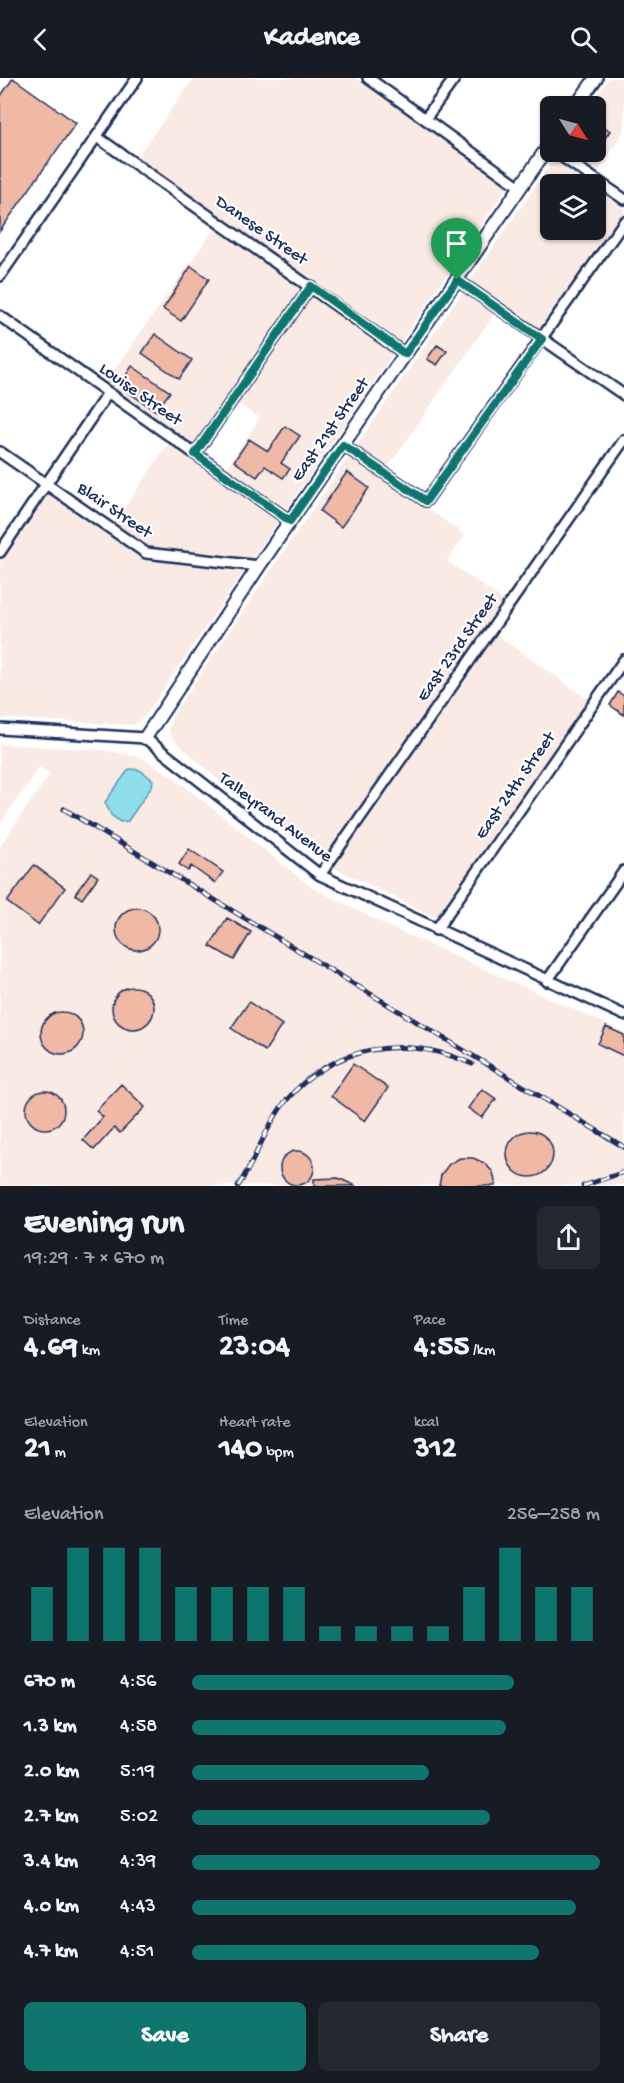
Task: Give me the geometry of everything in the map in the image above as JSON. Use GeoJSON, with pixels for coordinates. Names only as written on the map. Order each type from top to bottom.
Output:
{"type":"FeatureCollection","features":[{"type":"Feature","properties":{"kind":"main road"},"geometry":{"type":"LineString","coordinates":[[583,96],[596,78]]}},
{"type":"Feature","properties":{"kind":"main road","name":"East 21st Street"},"geometry":{"type":"LineString","coordinates":[[145,738],[258,567],[520,187],[540,162]]}},
{"type":"Feature","properties":{"kind":"street"},"geometry":{"type":"LineString","coordinates":[[0,276],[137,78]]}},
{"type":"Feature","properties":{"kind":"street"},"geometry":{"type":"LineString","coordinates":[[368,78],[520,187]]}},
{"type":"Feature","properties":{"kind":"street"},"geometry":{"type":"LineString","coordinates":[[425,119],[455,78]]}},
{"type":"Feature","properties":{"kind":"street","name":"Danese Street"},"geometry":{"type":"LineString","coordinates":[[97,137],[405,354]]}},
{"type":"Feature","properties":{"kind":"street"},"geometry":{"type":"LineString","coordinates":[[571,162],[624,199]]}},
{"type":"Feature","properties":{"kind":"street"},"geometry":{"type":"LineString","coordinates":[[343,445],[426,501],[624,222]]}},
{"type":"Feature","properties":{"kind":"street"},"geometry":{"type":"LineString","coordinates":[[457,280],[624,395]]}},
{"type":"Feature","properties":{"kind":"street"},"geometry":{"type":"LineString","coordinates":[[195,454],[311,286]]}},
{"type":"Feature","properties":{"kind":"street","name":"Louise Street"},"geometry":{"type":"LineString","coordinates":[[0,316],[290,521]]}},
{"type":"Feature","properties":{"kind":"street"},"geometry":{"type":"LineString","coordinates":[[0,552],[108,393]]}},
{"type":"Feature","properties":{"kind":"street","name":"East 23rd Street"},"geometry":{"type":"LineString","coordinates":[[320,875],[624,440]]}},
{"type":"Feature","properties":{"kind":"street","name":"Blair Street"},"geometry":{"type":"LineString","coordinates":[[0,452],[146,553],[258,567]]}},
{"type":"Feature","properties":{"kind":"street","name":"East 24th Street"},"geometry":{"type":"LineString","coordinates":[[436,930],[624,660]]}},
{"type":"Feature","properties":{"kind":"street"},"geometry":{"type":"LineString","coordinates":[[0,729],[145,738]]}},
{"type":"Feature","properties":{"kind":"street","name":"Talleyrand Avenue"},"geometry":{"type":"LineString","coordinates":[[145,738],[320,875],[624,1015]]}},
{"type":"Feature","properties":{"kind":"street"},"geometry":{"type":"LineString","coordinates":[[547,981],[624,871]]}},
{"type":"Feature","properties":{"kind":"shaded area"},"geometry":{"type":"Polygon","coordinates":[[[194,78],[356,78],[509,184],[145,716],[133,725],[0,718],[0,562],[51,486],[113,525],[174,435],[105,383],[214,229],[129,168],[194,78]],[[229,398],[193,449],[225,470],[260,418],[229,398]]]}},
{"type":"Feature","properties":{"kind":"shaded area"},"geometry":{"type":"Polygon","coordinates":[[[609,78],[624,78],[624,131],[606,159],[606,96],[597,96],[609,78]]]}},
{"type":"Feature","properties":{"kind":"shaded area"},"geometry":{"type":"Polygon","coordinates":[[[552,162],[604,162],[596,174],[544,174],[552,162]]]}},
{"type":"Feature","properties":{"kind":"shaded area"},"geometry":{"type":"Polygon","coordinates":[[[540,180],[540,240],[606,240],[542,331],[501,304],[382,476],[465,535],[447,561],[506,602],[487,628],[589,700],[437,918],[323,862],[222,783],[173,739],[168,729],[174,713],[540,180]]]}},
{"type":"Feature","properties":{"kind":"shaded area"},"geometry":{"type":"Polygon","coordinates":[[[606,196],[624,209],[624,214],[606,240],[606,196]]]}},
{"type":"Feature","properties":{"kind":"shaded area"},"geometry":{"type":"Polygon","coordinates":[[[0,744],[101,750],[140,757],[173,777],[311,887],[392,928],[624,1032],[624,1185],[0,1186],[0,846],[50,774],[39,767],[0,824],[0,744]]]}},
{"type":"Feature","properties":{"kind":"water"},"geometry":{"type":"Polygon","coordinates":[[[129,769],[140,770],[153,780],[152,786],[128,821],[120,822],[111,815],[105,802],[129,769]]]}},
{"type":"Feature","properties":{"kind":"building"},"geometry":{"type":"Polygon","coordinates":[[[13,78],[76,123],[0,231],[0,97],[13,78]]]}},
{"type":"Feature","properties":{"kind":"building"},"geometry":{"type":"Polygon","coordinates":[[[191,266],[209,279],[181,321],[163,309],[191,266]]]}},
{"type":"Feature","properties":{"kind":"building"},"geometry":{"type":"Polygon","coordinates":[[[155,334],[192,360],[179,379],[142,353],[155,334]]]}},
{"type":"Feature","properties":{"kind":"building"},"geometry":{"type":"Polygon","coordinates":[[[437,345],[447,351],[437,365],[427,359],[437,345]]]}},
{"type":"Feature","properties":{"kind":"building"},"geometry":{"type":"Polygon","coordinates":[[[132,366],[170,392],[156,411],[119,386],[132,366]]]}},
{"type":"Feature","properties":{"kind":"building"},"geometry":{"type":"Polygon","coordinates":[[[285,426],[300,436],[281,463],[290,469],[283,478],[265,466],[257,477],[234,461],[249,439],[268,451],[285,426]]]}},
{"type":"Feature","properties":{"kind":"building"},"geometry":{"type":"Polygon","coordinates":[[[347,472],[369,488],[341,527],[320,511],[347,472]]]}},
{"type":"Feature","properties":{"kind":"building"},"geometry":{"type":"Polygon","coordinates":[[[618,692],[624,696],[624,715],[610,705],[618,692]]]}},
{"type":"Feature","properties":{"kind":"building"},"geometry":{"type":"Polygon","coordinates":[[[189,849],[223,872],[215,883],[191,866],[188,871],[179,864],[189,849]]]}},
{"type":"Feature","properties":{"kind":"building"},"geometry":{"type":"Polygon","coordinates":[[[34,865],[65,888],[38,925],[7,902],[34,865]]]}},
{"type":"Feature","properties":{"kind":"building"},"geometry":{"type":"Polygon","coordinates":[[[91,872],[98,877],[82,899],[75,894],[91,872]]]}},
{"type":"Feature","properties":{"kind":"building"},"geometry":{"type":"Polygon","coordinates":[[[137,908],[152,914],[158,929],[152,944],[137,950],[122,944],[116,929],[122,914],[137,908]]]}},
{"type":"Feature","properties":{"kind":"building"},"geometry":{"type":"Polygon","coordinates":[[[227,918],[251,932],[234,960],[210,946],[227,918]]]}},
{"type":"Feature","properties":{"kind":"building"},"geometry":{"type":"Polygon","coordinates":[[[133,987],[148,993],[154,1008],[148,1023],[133,1029],[118,1023],[112,1008],[118,993],[133,987]]]}},
{"type":"Feature","properties":{"kind":"building"},"geometry":{"type":"Polygon","coordinates":[[[249,1002],[282,1025],[265,1051],[231,1028],[249,1002]]]}},
{"type":"Feature","properties":{"kind":"building"},"geometry":{"type":"Polygon","coordinates":[[[62,1012],[77,1018],[83,1033],[77,1048],[62,1054],[47,1048],[41,1033],[47,1018],[62,1012]]]}},
{"type":"Feature","properties":{"kind":"building"},"geometry":{"type":"Polygon","coordinates":[[[606,1027],[624,1035],[624,1056],[598,1044],[606,1027]]]}},
{"type":"Feature","properties":{"kind":"building"},"geometry":{"type":"Polygon","coordinates":[[[353,1064],[388,1088],[365,1121],[331,1096],[353,1064]]]}},
{"type":"Feature","properties":{"kind":"building"},"geometry":{"type":"Polygon","coordinates":[[[121,1084],[145,1107],[120,1133],[114,1128],[94,1150],[83,1140],[103,1117],[96,1111],[121,1084]]]}},
{"type":"Feature","properties":{"kind":"building"},"geometry":{"type":"Polygon","coordinates":[[[482,1089],[496,1099],[482,1118],[468,1108],[482,1089]]]}},
{"type":"Feature","properties":{"kind":"building"},"geometry":{"type":"Polygon","coordinates":[[[45,1091],[59,1096],[64,1110],[59,1124],[45,1129],[31,1124],[26,1110],[31,1096],[45,1091]]]}},
{"type":"Feature","properties":{"kind":"building"},"geometry":{"type":"Polygon","coordinates":[[[530,1131],[539,1132],[546,1138],[552,1145],[552,1163],[546,1170],[539,1176],[530,1177],[521,1176],[514,1170],[508,1163],[507,1154],[508,1145],[514,1138],[521,1132],[530,1131]]]}},
{"type":"Feature","properties":{"kind":"building"},"geometry":{"type":"Polygon","coordinates":[[[297,1151],[309,1156],[314,1168],[309,1180],[297,1185],[285,1180],[280,1168],[285,1156],[297,1151]]]}},
{"type":"Feature","properties":{"kind":"building"},"geometry":{"type":"Polygon","coordinates":[[[460,1158],[473,1158],[484,1163],[493,1172],[496,1186],[439,1186],[441,1175],[449,1164],[460,1158]]]}},
{"type":"Feature","properties":{"kind":"building"},"geometry":{"type":"Polygon","coordinates":[[[338,1178],[356,1186],[314,1186],[314,1179],[338,1178]]]}},
{"type":"Feature","properties":{"kind":"railway"},"geometry":{"type":"LineString","coordinates":[[64,809],[624,1147]]}},
{"type":"Feature","properties":{"kind":"railway"},"geometry":{"type":"LineString","coordinates":[[238,1186],[285,1102],[304,1082],[325,1067],[372,1050],[396,1048],[422,1049],[472,1064]]}},
{"type":"Feature","properties":{"kind":"railway"},"geometry":{"type":"LineString","coordinates":[[583,1186],[624,1172]]}},
{"type":"Feature","properties":{"kind":"route"},"geometry":{"type":"LineString","coordinates":[[457,280],[542,339],[426,501],[343,445],[290,521],[195,454],[311,286],[405,354],[457,280]]}}]}
